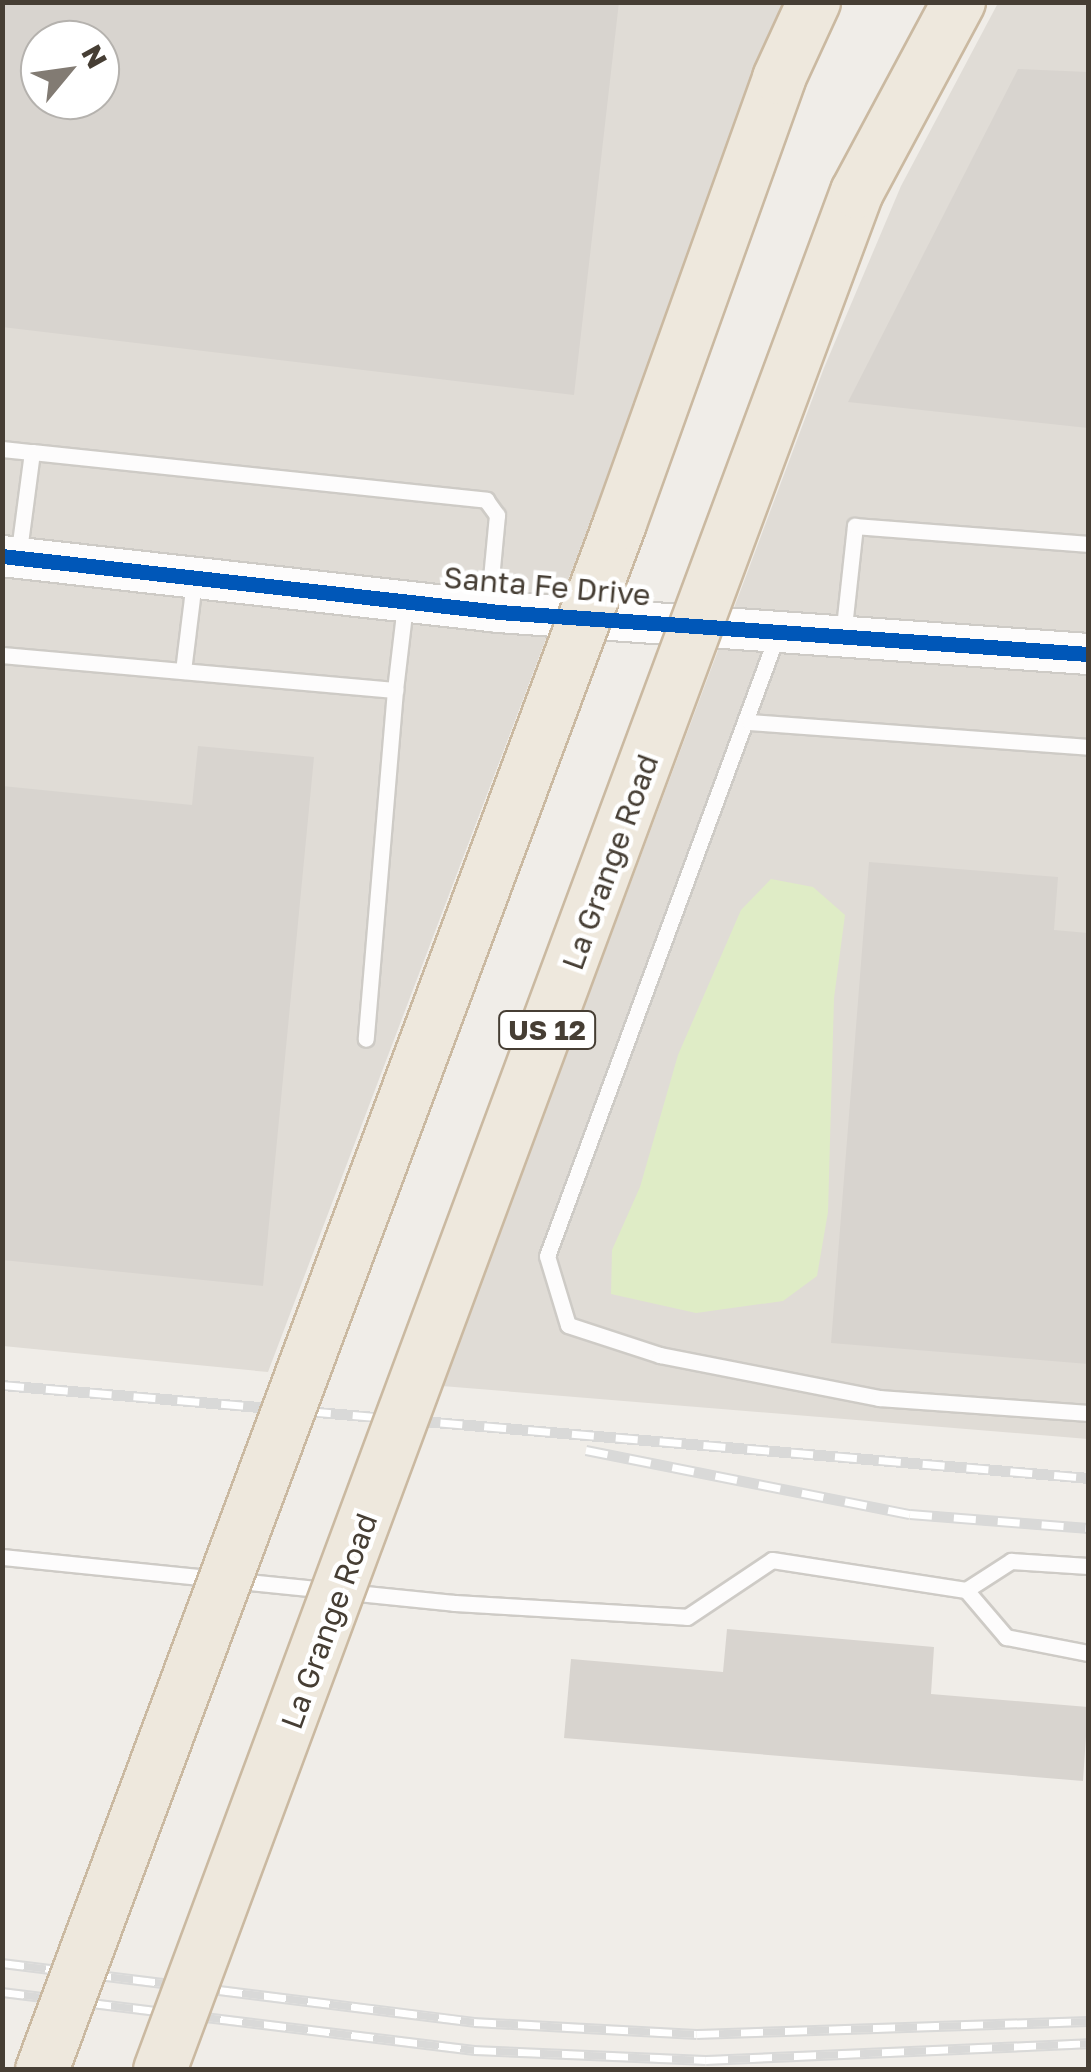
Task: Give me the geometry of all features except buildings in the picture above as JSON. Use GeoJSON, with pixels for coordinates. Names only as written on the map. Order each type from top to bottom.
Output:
{"type":"FeatureCollection","features":[{"type":"Feature","properties":{"kind":"highway"},"geometry":{"type":"LineString","coordinates":[[42,2070],[620,524],[779,78],[814,2]]}},
{"type":"Feature","properties":{"kind":"highway","name":"La Grange Road"},"geometry":{"type":"LineString","coordinates":[[160,2070],[857,192],[959,2]]}},
{"type":"Feature","properties":{"kind":"street","name":"Santa Fe Drive"},"geometry":{"type":"LineString","coordinates":[[10,557],[488,610],[1088,654]]}},
{"type":"Feature","properties":{"kind":"lane"},"geometry":{"type":"LineString","coordinates":[[2,449],[486,500],[496,515],[488,610]]}},
{"type":"Feature","properties":{"kind":"lane"},"geometry":{"type":"LineString","coordinates":[[10,557],[32,452]]}},
{"type":"Feature","properties":{"kind":"lane"},"geometry":{"type":"LineString","coordinates":[[844,636],[855,526],[1088,544]]}},
{"type":"Feature","properties":{"kind":"lane"},"geometry":{"type":"LineString","coordinates":[[183,671],[194,578]]}},
{"type":"Feature","properties":{"kind":"lane"},"geometry":{"type":"LineString","coordinates":[[366,1039],[406,601]]}},
{"type":"Feature","properties":{"kind":"lane"},"geometry":{"type":"LineString","coordinates":[[778,632],[750,722],[547,1256],[568,1325],[660,1356],[879,1398],[1088,1413]]}},
{"type":"Feature","properties":{"kind":"lane"},"geometry":{"type":"LineString","coordinates":[[2,655],[395,690]]}},
{"type":"Feature","properties":{"kind":"lane"},"geometry":{"type":"LineString","coordinates":[[750,722],[1088,746]]}},
{"type":"Feature","properties":{"kind":"lane"},"geometry":{"type":"LineString","coordinates":[[2,1557],[454,1603],[688,1617],[772,1560],[966,1590],[1006,1637],[1088,1653]]}},
{"type":"Feature","properties":{"kind":"lane"},"geometry":{"type":"LineString","coordinates":[[966,1590],[1010,1561],[1088,1566]]}},
{"type":"Feature","properties":{"kind":"shaded area"},"geometry":{"type":"Polygon","coordinates":[[[3,3],[787,3],[268,1372],[3,1346],[3,3]]]}},
{"type":"Feature","properties":{"kind":"shaded area"},"geometry":{"type":"Polygon","coordinates":[[[998,3],[1088,3],[1088,1439],[442,1386],[824,368],[901,186],[998,3]]]}},
{"type":"Feature","properties":{"kind":"green space"},"geometry":{"type":"Polygon","coordinates":[[[771,879],[813,887],[845,915],[834,998],[828,1212],[817,1276],[783,1301],[696,1313],[611,1294],[612,1250],[640,1187],[678,1055],[741,910],[771,879]]]}},
{"type":"Feature","properties":{"kind":"railway"},"geometry":{"type":"LineString","coordinates":[[2,1385],[1088,1478]]}},
{"type":"Feature","properties":{"kind":"railway"},"geometry":{"type":"LineString","coordinates":[[586,1450],[910,1514],[1088,1528]]}},
{"type":"Feature","properties":{"kind":"railway"},"geometry":{"type":"LineString","coordinates":[[2,1963],[474,2022],[697,2034],[1088,2021]]}},
{"type":"Feature","properties":{"kind":"railway"},"geometry":{"type":"LineString","coordinates":[[2,1992],[474,2050],[706,2060],[1088,2043]]}},
{"type":"Feature","properties":{"kind":"cycle path"},"geometry":{"type":"LineString","coordinates":[[2,556],[499,612],[1088,654]]}}]}
